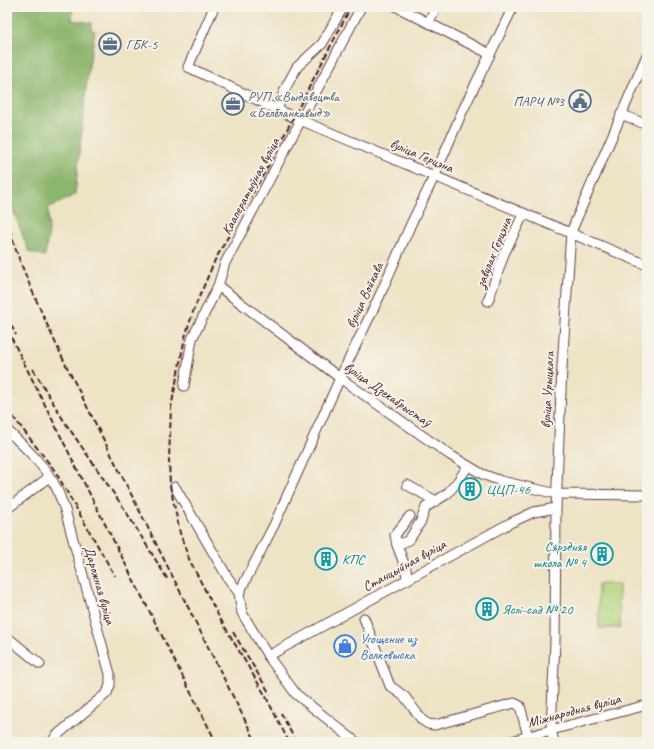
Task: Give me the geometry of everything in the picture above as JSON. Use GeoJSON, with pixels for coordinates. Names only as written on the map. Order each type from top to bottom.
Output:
{"type":"FeatureCollection","features":[{"type":"Feature","properties":{"kind":"street","name":"вуліца Герцэна"},"geometry":{"type":"LineString","coordinates":[[214,7],[188,67],[300,120],[572,232],[647,265]]}},
{"type":"Feature","properties":{"kind":"street"},"geometry":{"type":"LineString","coordinates":[[276,109],[297,67],[322,44],[342,7]]}},
{"type":"Feature","properties":{"kind":"street","name":"Кааператыўная вуліца"},"geometry":{"type":"LineString","coordinates":[[184,386],[192,339],[218,286],[225,263],[360,7]]}},
{"type":"Feature","properties":{"kind":"street"},"geometry":{"type":"LineString","coordinates":[[397,7],[490,54]]}},
{"type":"Feature","properties":{"kind":"street"},"geometry":{"type":"LineString","coordinates":[[429,22],[436,7]]}},
{"type":"Feature","properties":{"kind":"street","name":"вуліца Войкава"},"geometry":{"type":"LineString","coordinates":[[239,593],[274,525],[340,378],[435,175],[462,112],[513,7]]}},
{"type":"Feature","properties":{"kind":"street","name":"вуліца Урыцкага"},"geometry":{"type":"LineString","coordinates":[[554,742],[551,730],[555,642],[556,508],[562,367],[572,232],[647,55]]}},
{"type":"Feature","properties":{"kind":"street"},"geometry":{"type":"LineString","coordinates":[[621,114],[647,126]]}},
{"type":"Feature","properties":{"kind":"street","name":"завулак Герцэна"},"geometry":{"type":"LineString","coordinates":[[488,301],[504,254],[524,213]]}},
{"type":"Feature","properties":{"kind":"street","name":"вуліца Дзекабрыстаў"},"geometry":{"type":"LineString","coordinates":[[218,286],[340,378],[468,466],[501,481],[557,494],[647,494]]}},
{"type":"Feature","properties":{"kind":"street","name":"Дарожная вуліца"},"geometry":{"type":"LineString","coordinates":[[7,430],[29,451],[50,477],[57,490],[110,674],[110,685],[107,693],[56,736],[52,742]]}},
{"type":"Feature","properties":{"kind":"street"},"geometry":{"type":"LineString","coordinates":[[397,545],[409,540],[422,520],[426,507],[447,494],[468,466]]}},
{"type":"Feature","properties":{"kind":"street"},"geometry":{"type":"LineString","coordinates":[[7,509],[50,477]]}},
{"type":"Feature","properties":{"kind":"street"},"geometry":{"type":"LineString","coordinates":[[406,485],[436,501]]}},
{"type":"Feature","properties":{"kind":"street"},"geometry":{"type":"LineString","coordinates":[[175,487],[228,578],[239,593],[242,613],[268,656],[296,694],[356,742]]}},
{"type":"Feature","properties":{"kind":"street","name":"Станцыйная вуліца"},"geometry":{"type":"LineString","coordinates":[[268,656],[510,523],[534,512],[556,508]]}},
{"type":"Feature","properties":{"kind":"street"},"geometry":{"type":"LineString","coordinates":[[407,580],[406,569],[395,536],[410,516]]}},
{"type":"Feature","properties":{"kind":"street"},"geometry":{"type":"LineString","coordinates":[[364,618],[390,686],[405,697],[422,720],[428,724],[435,725],[514,703],[520,706],[528,736]]}},
{"type":"Feature","properties":{"kind":"street"},"geometry":{"type":"LineString","coordinates":[[7,637],[40,664]]}},
{"type":"Feature","properties":{"kind":"street","name":"Міжнародная вуліца"},"geometry":{"type":"LineString","coordinates":[[508,742],[647,705]]}},
{"type":"Feature","properties":{"kind":"green space"},"geometry":{"type":"Polygon","coordinates":[[[7,7],[73,7],[72,20],[92,23],[91,30],[95,31],[88,72],[75,195],[48,208],[49,232],[45,256],[29,252],[14,213],[7,179],[7,7]]]}},
{"type":"Feature","properties":{"kind":"green space"},"geometry":{"type":"Polygon","coordinates":[[[598,584],[619,584],[620,628],[599,628],[598,584]]]}},
{"type":"Feature","properties":{"kind":"railway"},"geometry":{"type":"LineString","coordinates":[[289,742],[265,695],[218,615],[189,559],[180,533],[170,485],[169,459],[171,408],[185,337],[194,309],[215,260],[268,166],[351,7]]}},
{"type":"Feature","properties":{"kind":"railway"},"geometry":{"type":"LineString","coordinates":[[7,213],[8,222],[21,264],[60,353],[256,742]]}},
{"type":"Feature","properties":{"kind":"railway"},"geometry":{"type":"LineString","coordinates":[[7,317],[16,335]]}},
{"type":"Feature","properties":{"kind":"railway"},"geometry":{"type":"LineString","coordinates":[[7,329],[216,742]]}},
{"type":"Feature","properties":{"kind":"railway"},"geometry":{"type":"LineString","coordinates":[[33,369],[64,421],[125,510],[168,580]]}},
{"type":"Feature","properties":{"kind":"railway"},"geometry":{"type":"LineString","coordinates":[[7,409],[55,471],[115,576]]}},
{"type":"Feature","properties":{"kind":"railway"},"geometry":{"type":"LineString","coordinates":[[233,632],[270,694]]}},
{"type":"Feature","properties":{"kind":"railway"},"geometry":{"type":"LineString","coordinates":[[281,713],[296,742]]}},
{"type":"Feature","properties":{"kind":"place","name":"ГБК-5"},"geometry":{"type":"Point","coordinates":[110,44]}},
{"type":"Feature","properties":{"kind":"place","name":"ПАРЧ №3"},"geometry":{"type":"Point","coordinates":[580,101]}},
{"type":"Feature","properties":{"kind":"place","name":"РУП «Выдавецтва «Белбланкавыд»"},"geometry":{"type":"Point","coordinates":[233,104]}},
{"type":"Feature","properties":{"kind":"place","name":"ЦЦП-46"},"geometry":{"type":"Point","coordinates":[470,489]}},
{"type":"Feature","properties":{"kind":"place","name":"Сярэдняя школа № 4"},"geometry":{"type":"Point","coordinates":[602,554]}},
{"type":"Feature","properties":{"kind":"place","name":"КПС"},"geometry":{"type":"Point","coordinates":[326,559]}},
{"type":"Feature","properties":{"kind":"place","name":"Яслі-сад № 20"},"geometry":{"type":"Point","coordinates":[487,609]}},
{"type":"Feature","properties":{"kind":"place","name":"Угощение из Волковыска"},"geometry":{"type":"Point","coordinates":[345,646]}}]}
